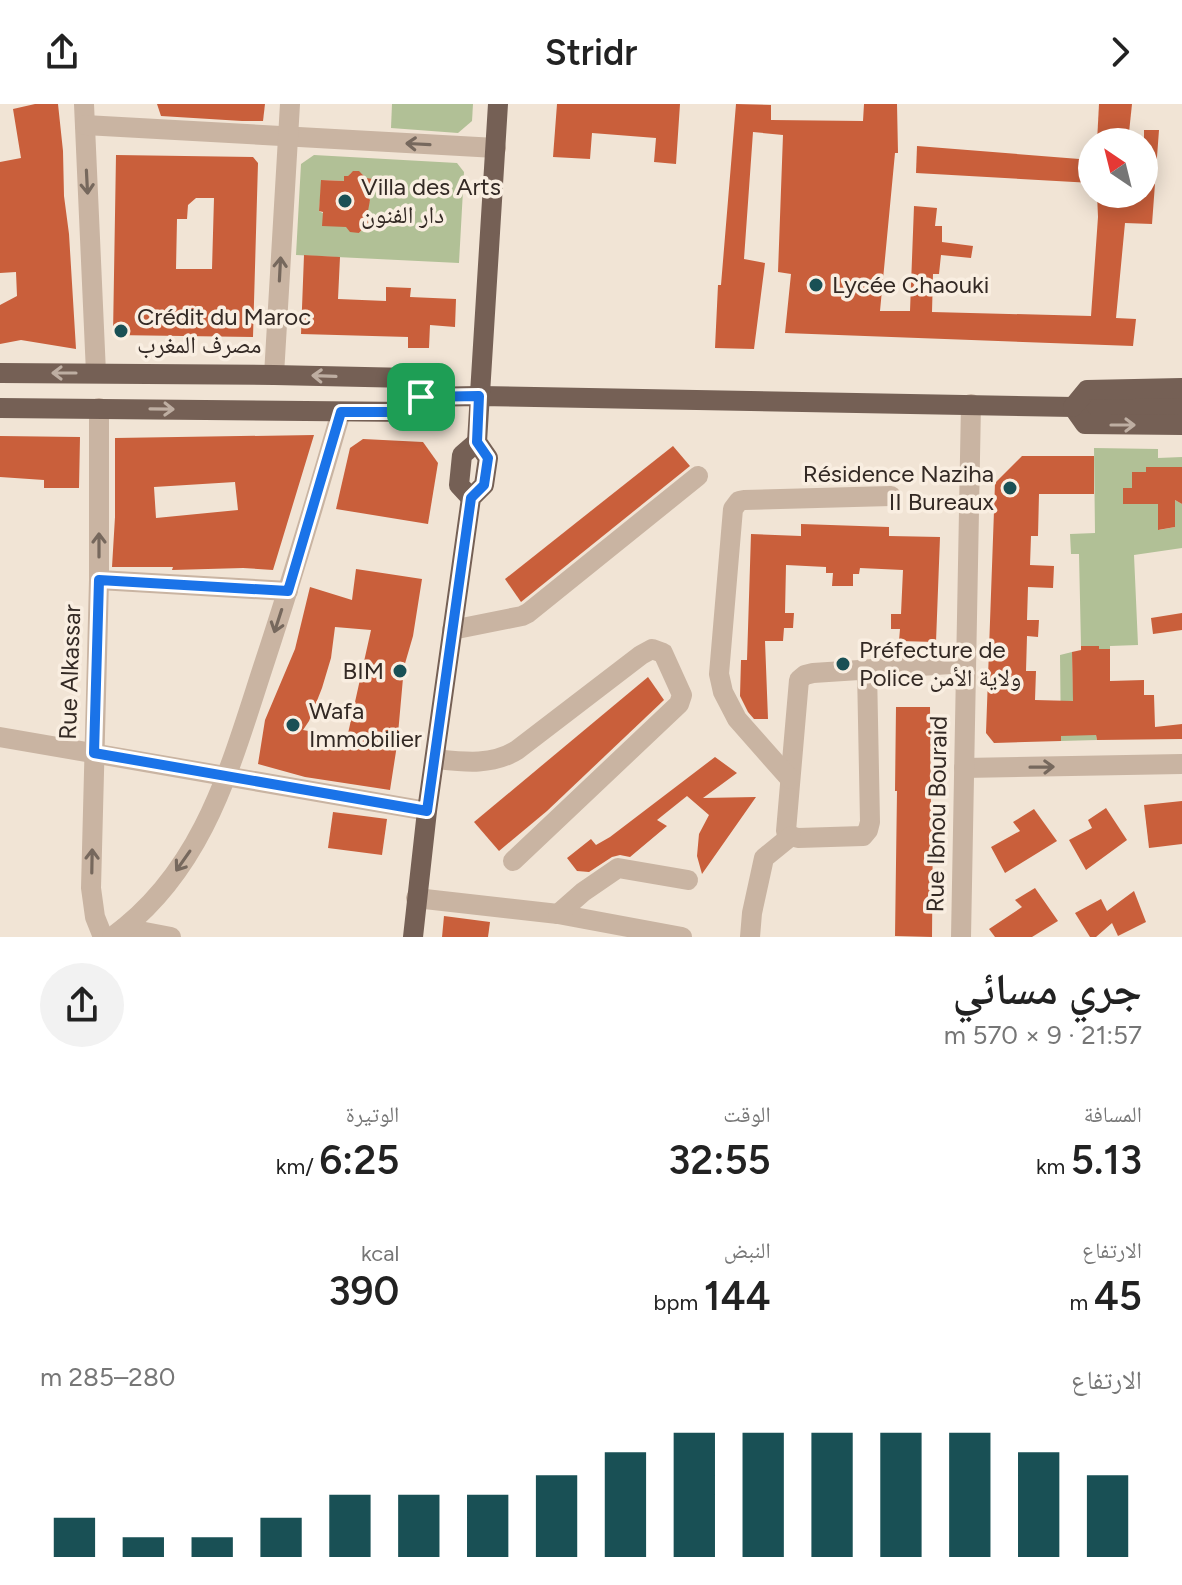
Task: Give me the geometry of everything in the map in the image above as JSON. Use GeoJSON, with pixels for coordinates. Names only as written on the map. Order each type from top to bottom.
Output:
{"type":"FeatureCollection","features":[{"type":"Feature","properties":{"kind":"main road"},"geometry":{"type":"LineString","coordinates":[[413,937],[427,811],[471,498],[459,485],[462,455],[477,442],[498,104]]}},
{"type":"Feature","properties":{"kind":"main road"},"geometry":{"type":"LineString","coordinates":[[0,373],[410,378],[421,397]]}},
{"type":"Feature","properties":{"kind":"main road"},"geometry":{"type":"LineString","coordinates":[[1073,407],[1087,390],[1182,388]]}},
{"type":"Feature","properties":{"kind":"main road"},"geometry":{"type":"LineString","coordinates":[[421,397],[1182,406]]}},
{"type":"Feature","properties":{"kind":"main road"},"geometry":{"type":"LineString","coordinates":[[0,408],[409,412],[421,397]]}},
{"type":"Feature","properties":{"kind":"main road"},"geometry":{"type":"LineString","coordinates":[[1073,407],[1085,424],[1182,425]]}},
{"type":"Feature","properties":{"kind":"street"},"geometry":{"type":"LineString","coordinates":[[274,375],[290,104]]}},
{"type":"Feature","properties":{"kind":"street"},"geometry":{"type":"LineString","coordinates":[[96,373],[84,114],[287,136],[496,148]]}},
{"type":"Feature","properties":{"kind":"street","name":"Rue Ibnou Bouraid"},"geometry":{"type":"LineString","coordinates":[[961,937],[971,404]]}},
{"type":"Feature","properties":{"kind":"street","name":"Rue Alkassar"},"geometry":{"type":"LineString","coordinates":[[99,408],[99,580],[91,888],[95,917],[103,937]]}},
{"type":"Feature","properties":{"kind":"street"},"geometry":{"type":"LineString","coordinates":[[118,933],[150,904],[182,864],[215,807],[288,591],[341,412]]}},
{"type":"Feature","properties":{"kind":"street"},"geometry":{"type":"LineString","coordinates":[[452,630],[528,613],[698,476]]}},
{"type":"Feature","properties":{"kind":"street"},"geometry":{"type":"LineString","coordinates":[[790,779],[737,719],[723,692],[719,674],[733,509],[744,500],[891,496]]}},
{"type":"Feature","properties":{"kind":"street"},"geometry":{"type":"LineString","coordinates":[[99,580],[288,591]]}},
{"type":"Feature","properties":{"kind":"street"},"geometry":{"type":"LineString","coordinates":[[435,759],[462,762],[501,759],[647,651],[652,649],[663,653],[682,695],[679,704],[513,861]]}},
{"type":"Feature","properties":{"kind":"street"},"geometry":{"type":"LineString","coordinates":[[867,670],[868,830],[863,836],[791,836],[786,831],[799,680],[813,673],[966,663]]}},
{"type":"Feature","properties":{"kind":"street"},"geometry":{"type":"LineString","coordinates":[[0,737],[427,811]]}},
{"type":"Feature","properties":{"kind":"street"},"geometry":{"type":"LineString","coordinates":[[964,768],[1182,764]]}},
{"type":"Feature","properties":{"kind":"street"},"geometry":{"type":"LineString","coordinates":[[750,937],[764,858],[791,836]]}},
{"type":"Feature","properties":{"kind":"street"},"geometry":{"type":"LineString","coordinates":[[558,914],[593,884],[618,868],[688,880]]}},
{"type":"Feature","properties":{"kind":"street"},"geometry":{"type":"LineString","coordinates":[[416,898],[558,914],[676,937]]}},
{"type":"Feature","properties":{"kind":"street"},"geometry":{"type":"LineString","coordinates":[[118,933],[171,937]]}},
{"type":"Feature","properties":{"kind":"green space"},"geometry":{"type":"Polygon","coordinates":[[[392,104],[473,104],[472,121],[458,133],[391,128],[392,104]]]}},
{"type":"Feature","properties":{"kind":"green space"},"geometry":{"type":"Polygon","coordinates":[[[314,155],[457,163],[464,172],[459,263],[296,255],[301,164],[314,155]],[[357,171],[351,173],[344,181],[322,180],[319,211],[359,233],[368,223],[370,214],[366,210],[370,200],[367,194],[372,190],[357,171]]]}},
{"type":"Feature","properties":{"kind":"green space"},"geometry":{"type":"Polygon","coordinates":[[[1094,448],[1158,449],[1158,458],[1182,457],[1182,467],[1146,467],[1146,472],[1132,488],[1123,488],[1124,504],[1144,504],[1144,500],[1158,489],[1159,530],[1175,527],[1175,500],[1182,504],[1182,548],[1134,555],[1138,645],[1110,646],[1110,649],[1081,646],[1079,554],[1071,554],[1070,534],[1095,533],[1094,448]]]}},
{"type":"Feature","properties":{"kind":"green space"},"geometry":{"type":"Polygon","coordinates":[[[1072,652],[1073,692],[1086,692],[1082,735],[1096,735],[1097,740],[1061,741],[1060,655],[1072,652]]]}},
{"type":"Feature","properties":{"kind":"building"},"geometry":{"type":"Polygon","coordinates":[[[35,104],[58,104],[76,349],[21,340],[0,344],[0,305],[17,296],[16,272],[0,273],[0,162],[21,158],[13,109],[35,104]]]}},
{"type":"Feature","properties":{"kind":"building"},"geometry":{"type":"Polygon","coordinates":[[[157,104],[265,104],[263,121],[242,121],[161,116],[157,104]]]}},
{"type":"Feature","properties":{"kind":"building"},"geometry":{"type":"Polygon","coordinates":[[[557,104],[680,104],[676,164],[654,162],[656,138],[592,133],[590,159],[553,157],[557,104]]]}},
{"type":"Feature","properties":{"kind":"building"},"geometry":{"type":"Polygon","coordinates":[[[736,104],[771,105],[771,120],[863,121],[864,104],[897,104],[898,153],[895,153],[880,311],[910,311],[914,206],[937,208],[935,226],[942,226],[942,242],[973,246],[971,258],[941,255],[939,274],[933,274],[932,312],[1091,316],[1098,208],[1153,208],[1152,224],[1125,223],[1116,318],[1136,319],[1133,346],[785,333],[791,274],[778,272],[783,135],[753,132],[744,259],[765,263],[754,349],[715,348],[718,285],[721,285],[736,104]]]}},
{"type":"Feature","properties":{"kind":"building"},"geometry":{"type":"Polygon","coordinates":[[[1099,104],[1132,104],[1129,128],[1098,128],[1099,104]]]}},
{"type":"Feature","properties":{"kind":"building"},"geometry":{"type":"Polygon","coordinates":[[[917,146],[1078,159],[1078,182],[916,173],[917,146]]]}},
{"type":"Feature","properties":{"kind":"building"},"geometry":{"type":"Polygon","coordinates":[[[116,155],[253,157],[258,163],[253,337],[113,335],[116,155]],[[196,198],[188,205],[187,219],[177,219],[176,269],[212,269],[214,198],[196,198]]]}},
{"type":"Feature","properties":{"kind":"building","name":"Villa des Arts دار الفنون"},"geometry":{"type":"Polygon","coordinates":[[[353,171],[373,179],[372,190],[367,193],[370,200],[368,223],[359,233],[350,232],[346,227],[322,226],[323,212],[319,211],[321,180],[344,181],[344,176],[353,171]]]}},
{"type":"Feature","properties":{"kind":"building"},"geometry":{"type":"Polygon","coordinates":[[[304,255],[340,257],[338,299],[386,301],[386,287],[411,288],[410,297],[456,299],[455,327],[430,325],[429,348],[408,348],[408,337],[301,334],[304,255]]]}},
{"type":"Feature","properties":{"kind":"building"},"geometry":{"type":"Polygon","coordinates":[[[314,435],[273,570],[112,567],[115,438],[314,435]],[[235,482],[154,487],[156,518],[238,510],[235,482]]]}},
{"type":"Feature","properties":{"kind":"building"},"geometry":{"type":"Polygon","coordinates":[[[0,436],[80,437],[79,488],[44,488],[44,480],[0,477],[0,436]]]}},
{"type":"Feature","properties":{"kind":"building"},"geometry":{"type":"Polygon","coordinates":[[[363,439],[423,442],[438,463],[428,524],[336,509],[350,448],[363,439]]]}},
{"type":"Feature","properties":{"kind":"building"},"geometry":{"type":"Polygon","coordinates":[[[673,446],[690,466],[521,602],[505,579],[673,446]]]}},
{"type":"Feature","properties":{"kind":"building"},"geometry":{"type":"Polygon","coordinates":[[[1022,456],[1094,456],[1094,494],[1039,494],[1038,536],[1031,536],[1030,565],[1054,566],[1053,588],[1028,587],[1027,620],[1039,620],[1038,637],[1027,636],[1026,671],[1036,671],[1035,700],[1073,701],[1072,652],[1081,650],[1081,646],[1099,646],[1099,649],[1110,649],[1110,681],[1144,680],[1144,695],[1154,695],[1155,727],[1182,724],[1182,739],[1097,740],[1096,735],[1061,736],[1061,741],[994,743],[986,733],[995,483],[1022,456]]]}},
{"type":"Feature","properties":{"kind":"building"},"geometry":{"type":"Polygon","coordinates":[[[1146,467],[1182,467],[1182,504],[1175,500],[1175,527],[1158,530],[1158,504],[1123,504],[1123,488],[1132,488],[1132,472],[1146,472],[1146,467]]]}},
{"type":"Feature","properties":{"kind":"building"},"geometry":{"type":"Polygon","coordinates":[[[801,524],[889,527],[889,536],[940,537],[936,642],[899,641],[900,629],[891,629],[891,614],[901,614],[903,570],[860,568],[859,574],[853,574],[853,586],[832,586],[833,573],[826,573],[826,567],[786,565],[785,613],[794,613],[793,628],[784,628],[783,641],[765,641],[768,719],[754,719],[740,696],[741,660],[747,660],[751,534],[801,536],[801,524]]]}},
{"type":"Feature","properties":{"kind":"building"},"geometry":{"type":"Polygon","coordinates":[[[356,569],[422,579],[413,636],[404,667],[390,790],[305,777],[258,764],[265,720],[295,649],[310,587],[352,600],[356,569]],[[335,627],[331,658],[322,688],[303,730],[347,738],[371,630],[335,627]]]}},
{"type":"Feature","properties":{"kind":"building"},"geometry":{"type":"Polygon","coordinates":[[[1182,613],[1182,630],[1153,634],[1151,618],[1182,613]]]}},
{"type":"Feature","properties":{"kind":"building"},"geometry":{"type":"Polygon","coordinates":[[[648,677],[664,700],[547,811],[499,851],[474,822],[648,677]]]}},
{"type":"Feature","properties":{"kind":"building"},"geometry":{"type":"Polygon","coordinates":[[[896,707],[930,707],[932,937],[895,936],[896,707]]]}},
{"type":"Feature","properties":{"kind":"building"},"geometry":{"type":"Polygon","coordinates":[[[715,757],[737,773],[703,798],[756,797],[702,874],[697,856],[699,834],[709,815],[687,796],[657,820],[667,826],[630,857],[612,857],[589,872],[577,871],[567,858],[591,839],[596,845],[610,837],[715,757]]]}},
{"type":"Feature","properties":{"kind":"building"},"geometry":{"type":"Polygon","coordinates":[[[1182,801],[1182,844],[1149,848],[1144,805],[1182,801]]]}},
{"type":"Feature","properties":{"kind":"building"},"geometry":{"type":"Polygon","coordinates":[[[1106,808],[1127,840],[1086,870],[1069,840],[1092,828],[1088,820],[1106,808]]]}},
{"type":"Feature","properties":{"kind":"building"},"geometry":{"type":"Polygon","coordinates":[[[1034,809],[1057,841],[1005,873],[991,847],[1020,831],[1013,822],[1034,809]]]}},
{"type":"Feature","properties":{"kind":"building"},"geometry":{"type":"Polygon","coordinates":[[[333,812],[387,819],[382,855],[328,848],[333,812]]]}},
{"type":"Feature","properties":{"kind":"building"},"geometry":{"type":"Polygon","coordinates":[[[1035,888],[1058,921],[1032,937],[995,937],[989,929],[1022,907],[1015,900],[1035,888]]]}},
{"type":"Feature","properties":{"kind":"building"},"geometry":{"type":"Polygon","coordinates":[[[1134,891],[1146,922],[1118,936],[1112,923],[1096,937],[1090,937],[1075,913],[1101,899],[1107,911],[1134,891]]]}},
{"type":"Feature","properties":{"kind":"building"},"geometry":{"type":"Polygon","coordinates":[[[444,916],[490,922],[488,937],[442,937],[444,916]]]}},
{"type":"Feature","properties":{"kind":"place","name":"Villa des Arts دار الفنون"},"geometry":{"type":"Point","coordinates":[345,201]}},
{"type":"Feature","properties":{"kind":"place","name":"Lycée Chaouki"},"geometry":{"type":"Point","coordinates":[816,285]}},
{"type":"Feature","properties":{"kind":"place","name":"Crédit du Maroc مصرف المغرب"},"geometry":{"type":"Point","coordinates":[121,331]}},
{"type":"Feature","properties":{"kind":"place","name":"Résidence Naziha II Bureaux"},"geometry":{"type":"Point","coordinates":[1010,488]}},
{"type":"Feature","properties":{"kind":"place","name":"Préfecture de Police ولاية الأمن"},"geometry":{"type":"Point","coordinates":[843,664]}},
{"type":"Feature","properties":{"kind":"place","name":"BIM"},"geometry":{"type":"Point","coordinates":[400,671]}},
{"type":"Feature","properties":{"kind":"place","name":"Wafa Immobilier"},"geometry":{"type":"Point","coordinates":[293,725]}},
{"type":"Feature","properties":{"kind":"route"},"geometry":{"type":"LineString","coordinates":[[479,396],[477,442],[488,458],[484,485],[471,498],[427,811],[94,753],[99,580],[288,591],[341,412],[409,412],[421,397],[479,396]]}}]}
